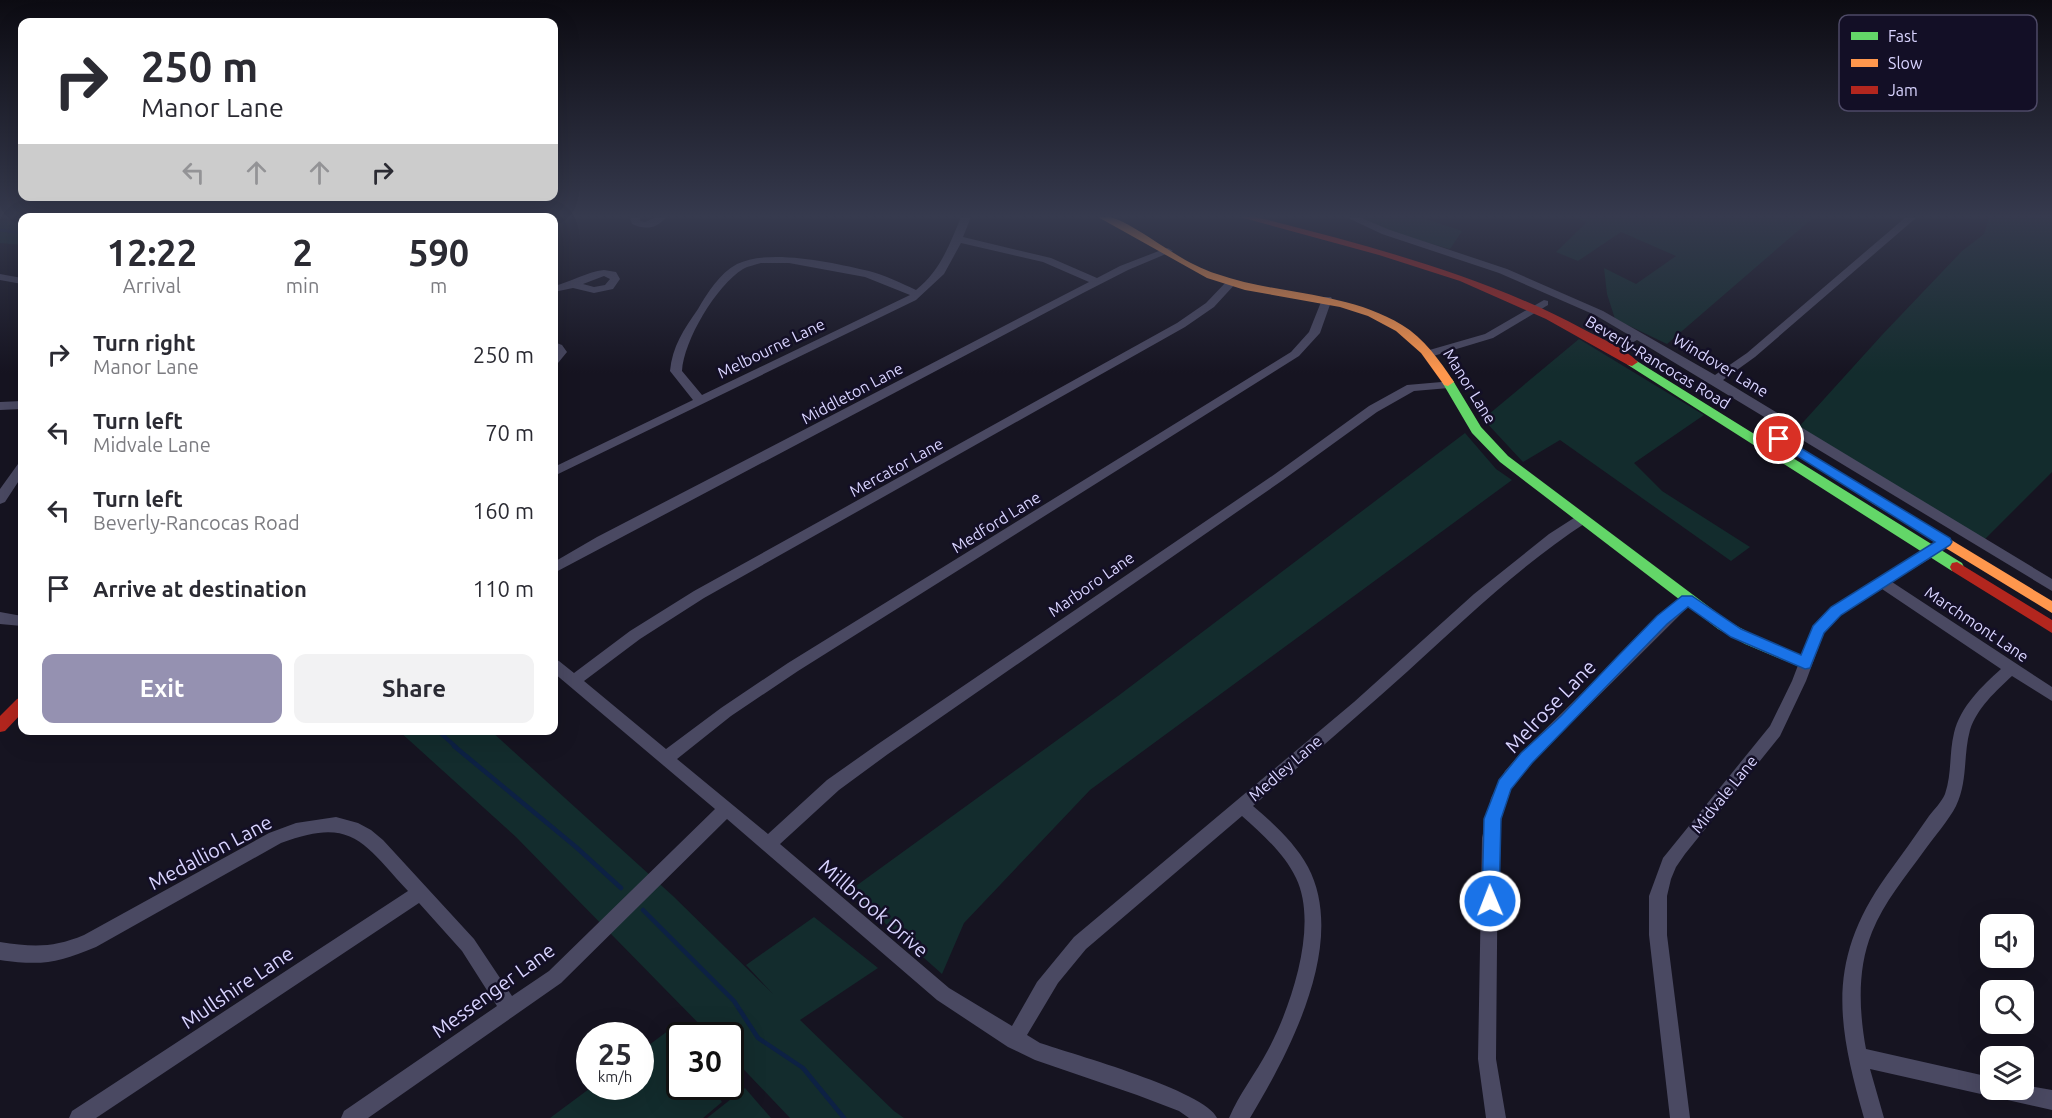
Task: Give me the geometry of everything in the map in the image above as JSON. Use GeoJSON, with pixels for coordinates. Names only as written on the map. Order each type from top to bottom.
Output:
{"type":"FeatureCollection","features":[{"type":"Feature","properties":{"kind":"main road","name":"Manor Lane"},"geometry":{"type":"LineString","coordinates":[[1197,269],[1232,282],[1327,299],[1359,308],[1404,330],[1430,353],[1473,426],[1492,448],[1687,599],[1736,633],[1805,663]]}},
{"type":"Feature","properties":{"kind":"main road","name":"Beverly-Rancocas Road"},"geometry":{"type":"LineString","coordinates":[[1434,269],[1539,306],[1624,343],[1835,473]]}},
{"type":"Feature","properties":{"kind":"main road","name":"Beverly-Rancocas Road"},"geometry":{"type":"LineString","coordinates":[[1467,269],[1489,277],[1939,547],[2052,608]]}},
{"type":"Feature","properties":{"kind":"main road","name":"Beverly-Rancocas Road"},"geometry":{"type":"LineString","coordinates":[[1865,492],[2052,627]]}},
{"type":"Feature","properties":{"kind":"main road"},"geometry":{"type":"LineString","coordinates":[[0,726],[18,707]]}},
{"type":"Feature","properties":{"kind":"street"},"geometry":{"type":"LineString","coordinates":[[700,400],[676,371],[677,354],[719,284],[737,269]]}},
{"type":"Feature","properties":{"kind":"street"},"geometry":{"type":"LineString","coordinates":[[841,269],[868,274],[918,294]]}},
{"type":"Feature","properties":{"kind":"street","name":"Melbourne Lane"},"geometry":{"type":"LineString","coordinates":[[558,469],[891,309],[918,294],[942,269]]}},
{"type":"Feature","properties":{"kind":"street"},"geometry":{"type":"LineString","coordinates":[[1073,269],[1097,282]]}},
{"type":"Feature","properties":{"kind":"street","name":"Middleton Lane"},"geometry":{"type":"LineString","coordinates":[[558,566],[602,540],[1097,282],[1126,269]]}},
{"type":"Feature","properties":{"kind":"street","name":"Windover Lane"},"geometry":{"type":"LineString","coordinates":[[1497,269],[1535,284],[1638,334],[2052,586]]}},
{"type":"Feature","properties":{"kind":"street"},"geometry":{"type":"LineString","coordinates":[[1715,380],[1751,355],[1851,269]]}},
{"type":"Feature","properties":{"kind":"street"},"geometry":{"type":"LineString","coordinates":[[0,278],[18,280]]}},
{"type":"Feature","properties":{"kind":"street","name":"Mercator Lane"},"geometry":{"type":"LineString","coordinates":[[574,681],[606,654],[657,621],[794,541],[981,439],[1110,362],[1196,315],[1211,304],[1232,282]]}},
{"type":"Feature","properties":{"kind":"street"},"geometry":{"type":"LineString","coordinates":[[558,288],[573,285]]}},
{"type":"Feature","properties":{"kind":"street","name":"Medford Lane"},"geometry":{"type":"LineString","coordinates":[[665,759],[726,712],[793,667],[1295,354],[1314,333],[1327,299]]}},
{"type":"Feature","properties":{"kind":"street"},"geometry":{"type":"LineString","coordinates":[[1430,353],[1489,336],[1539,306]]}},
{"type":"Feature","properties":{"kind":"street"},"geometry":{"type":"LineString","coordinates":[[1624,343],[1638,334]]}},
{"type":"Feature","properties":{"kind":"street","name":"Marboro Lane"},"geometry":{"type":"LineString","coordinates":[[768,844],[833,785],[883,749],[1279,477],[1368,412],[1411,388],[1449,384]]}},
{"type":"Feature","properties":{"kind":"street"},"geometry":{"type":"LineString","coordinates":[[0,406],[18,405]]}},
{"type":"Feature","properties":{"kind":"street"},"geometry":{"type":"LineString","coordinates":[[0,478],[18,471]]}},
{"type":"Feature","properties":{"kind":"street"},"geometry":{"type":"LineString","coordinates":[[0,500],[18,473]]}},
{"type":"Feature","properties":{"kind":"street","name":"Medley Lane"},"geometry":{"type":"LineString","coordinates":[[1015,1040],[1040,991],[1065,958],[1116,911],[1242,806],[1479,598],[1554,537],[1582,519]]}},
{"type":"Feature","properties":{"kind":"street","name":"Midvale Lane"},"geometry":{"type":"LineString","coordinates":[[1680,1118],[1660,955],[1658,896],[1669,863],[1775,730],[1799,681],[1818,630],[1836,611],[1939,547]]}},
{"type":"Feature","properties":{"kind":"street","name":"Marchmont Lane"},"geometry":{"type":"LineString","coordinates":[[1883,583],[2052,695]]}},
{"type":"Feature","properties":{"kind":"street","name":"Melrose Lane"},"geometry":{"type":"LineString","coordinates":[[1496,1118],[1488,1059],[1490,838],[1498,802],[1505,785],[1527,758],[1560,727],[1662,620],[1687,599]]}},
{"type":"Feature","properties":{"kind":"street"},"geometry":{"type":"LineString","coordinates":[[1,619],[18,621]]}},
{"type":"Feature","properties":{"kind":"street","name":"Millbrook Drive"},"geometry":{"type":"LineString","coordinates":[[558,668],[936,988],[1015,1040],[1060,1061],[1137,1085],[1185,1104],[1208,1118]]}},
{"type":"Feature","properties":{"kind":"street"},"geometry":{"type":"LineString","coordinates":[[1874,1118],[1853,1024],[1851,979],[1859,939],[1876,905],[1948,805],[1959,776],[1963,731],[1968,719],[1998,681],[2012,668]]}},
{"type":"Feature","properties":{"kind":"street"},"geometry":{"type":"LineString","coordinates":[[1239,1118],[1259,1087],[1295,1016],[1302,996],[1308,964],[1312,911],[1310,892],[1293,857],[1270,831],[1242,806]]}},
{"type":"Feature","properties":{"kind":"street","name":"Messenger Lane"},"geometry":{"type":"LineString","coordinates":[[351,1118],[555,977],[578,957],[622,909],[726,809]]}},
{"type":"Feature","properties":{"kind":"street","name":"Medallion Lane"},"geometry":{"type":"LineString","coordinates":[[0,951],[47,955],[79,946],[113,930],[275,838],[317,826],[336,824],[352,828],[377,845],[468,945],[510,1009]]}},
{"type":"Feature","properties":{"kind":"street","name":"Mullshire Lane"},"geometry":{"type":"LineString","coordinates":[[79,1118],[420,893]]}},
{"type":"Feature","properties":{"kind":"street"},"geometry":{"type":"LineString","coordinates":[[1859,1057],[1980,1085]]}},
{"type":"Feature","properties":{"kind":"street"},"geometry":{"type":"LineString","coordinates":[[2034,1096],[2052,1100]]}},
{"type":"Feature","properties":{"kind":"green space"},"geometry":{"type":"Polygon","coordinates":[[[1604,269],[1636,284],[1657,269],[1754,269],[1667,344],[1615,319],[1607,294],[1604,269]]]}},
{"type":"Feature","properties":{"kind":"green space"},"geometry":{"type":"Polygon","coordinates":[[[1945,269],[2052,269],[2052,472],[1981,543],[1796,430],[1945,269]]]}},
{"type":"Feature","properties":{"kind":"green space"},"geometry":{"type":"Polygon","coordinates":[[[1579,339],[1704,415],[1634,463],[1662,491],[1750,547],[1731,561],[1560,440],[1523,462],[1483,419],[1579,339]]]}},
{"type":"Feature","properties":{"kind":"green space"},"geometry":{"type":"Polygon","coordinates":[[[1465,433],[1496,469],[1512,480],[1090,790],[964,923],[942,974],[849,891],[1118,696],[1465,433]]]}},
{"type":"Feature","properties":{"kind":"green space"},"geometry":{"type":"Polygon","coordinates":[[[403,735],[495,735],[673,896],[773,994],[746,965],[814,917],[878,968],[800,1020],[904,1118],[790,1118],[744,1070],[744,1022],[697,1022],[516,837],[403,735]]]}},
{"type":"Feature","properties":{"kind":"green space"},"geometry":{"type":"Polygon","coordinates":[[[666,1032],[666,1100],[721,1100],[722,1102],[703,1118],[550,1118],[576,1099],[654,1100],[654,1041],[666,1032]]]}},
{"type":"Feature","properties":{"kind":"green space"},"geometry":{"type":"Polygon","coordinates":[[[744,1089],[771,1118],[707,1118],[730,1100],[744,1100],[744,1089]]]}},
{"type":"Feature","properties":{"kind":"waterway"},"geometry":{"type":"LineString","coordinates":[[443,735],[456,747]]}},
{"type":"Feature","properties":{"kind":"waterway"},"geometry":{"type":"LineString","coordinates":[[454,746],[576,847],[621,888]]}},
{"type":"Feature","properties":{"kind":"waterway"},"geometry":{"type":"LineString","coordinates":[[643,910],[734,1001],[758,1038],[803,1068],[844,1118]]}},
{"type":"Feature","properties":{"kind":"traffic: fast"},"geometry":{"type":"LineString","coordinates":[[1632,362],[1957,567]]}},
{"type":"Feature","properties":{"kind":"traffic: fast"},"geometry":{"type":"LineString","coordinates":[[1448,382],[1476,430],[1504,459],[1723,625],[1750,640],[1805,663]]}},
{"type":"Feature","properties":{"kind":"traffic: slow"},"geometry":{"type":"LineString","coordinates":[[1196,269],[1245,287],[1342,305],[1372,314],[1399,328],[1425,350],[1448,382]]}},
{"type":"Feature","properties":{"kind":"traffic: slow"},"geometry":{"type":"LineString","coordinates":[[1877,500],[2052,608]]}},
{"type":"Feature","properties":{"kind":"traffic: jam"},"geometry":{"type":"LineString","coordinates":[[1437,269],[1550,316],[1632,362]]}},
{"type":"Feature","properties":{"kind":"traffic: jam"},"geometry":{"type":"LineString","coordinates":[[1957,567],[2052,627]]}},
{"type":"Feature","properties":{"kind":"traffic: jam"},"geometry":{"type":"LineString","coordinates":[[0,726],[18,707]]}},
{"type":"Feature","properties":{"kind":"route"},"geometry":{"type":"LineString","coordinates":[[1490,901],[1492,819],[1505,785],[1527,758],[1567,720],[1662,620],[1687,599],[1736,633],[1776,653],[1805,663],[1818,630],[1836,611],[1933,552],[1945,542],[1779,439]]}}]}
